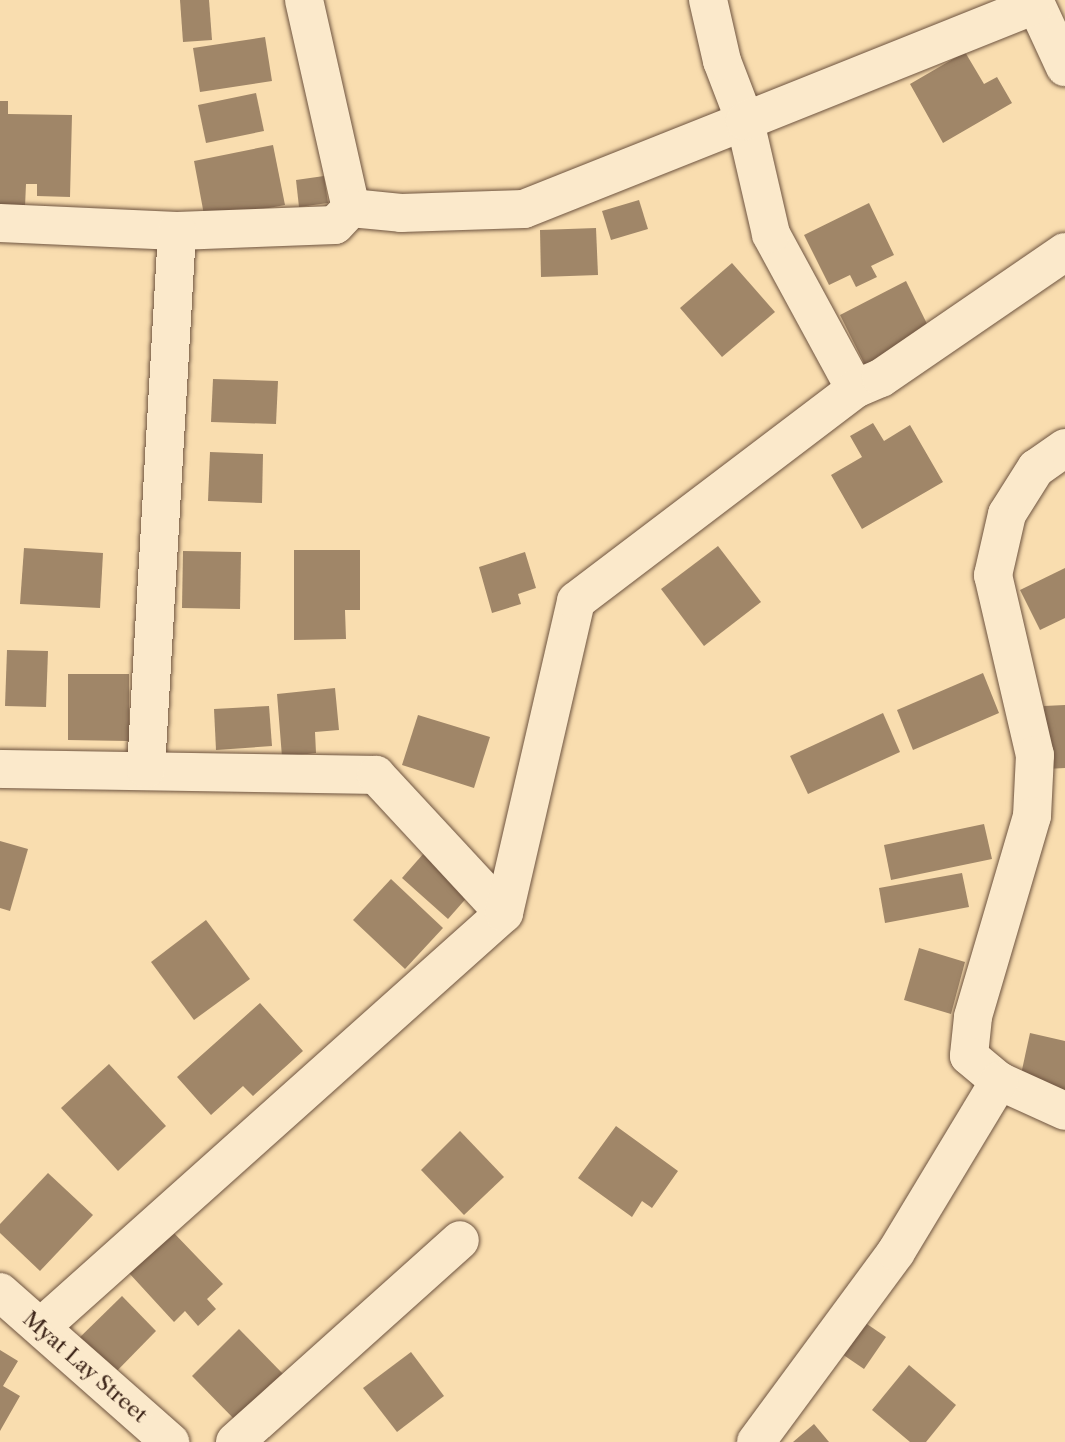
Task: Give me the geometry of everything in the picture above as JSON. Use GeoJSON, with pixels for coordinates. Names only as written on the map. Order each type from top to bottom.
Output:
{"type":"FeatureCollection","features":[{"type":"Feature","properties":{"kind":"street"},"geometry":{"type":"LineString","coordinates":[[304,0],[351,208]]}},
{"type":"Feature","properties":{"kind":"street"},"geometry":{"type":"LineString","coordinates":[[708,0],[722,61],[745,121],[771,234],[855,389]]}},
{"type":"Feature","properties":{"kind":"street"},"geometry":{"type":"LineString","coordinates":[[351,208],[401,213],[524,209],[1034,2],[1065,66]]}},
{"type":"Feature","properties":{"kind":"street"},"geometry":{"type":"LineString","coordinates":[[0,223],[177,231],[335,225],[351,208]]}},
{"type":"Feature","properties":{"kind":"street"},"geometry":{"type":"LineString","coordinates":[[146,769],[177,231]]}},
{"type":"Feature","properties":{"kind":"street"},"geometry":{"type":"LineString","coordinates":[[41,1327],[504,913],[576,601],[855,389],[881,378],[1065,252]]}},
{"type":"Feature","properties":{"kind":"street"},"geometry":{"type":"LineString","coordinates":[[1065,448],[1035,468],[1007,514],[993,575],[1035,755],[1032,816],[973,1017],[969,1056],[999,1081],[1065,1111]]}},
{"type":"Feature","properties":{"kind":"street"},"geometry":{"type":"LineString","coordinates":[[0,769],[146,769],[376,775],[504,913]]}},
{"type":"Feature","properties":{"kind":"street"},"geometry":{"type":"LineString","coordinates":[[757,1442],[896,1252],[999,1081]]}},
{"type":"Feature","properties":{"kind":"street"},"geometry":{"type":"LineString","coordinates":[[235,1442],[460,1240]]}},
{"type":"Feature","properties":{"kind":"street","name":"Myat Lay Street"},"geometry":{"type":"LineString","coordinates":[[0,1293],[170,1442]]}},
{"type":"Feature","properties":{"kind":"building"},"geometry":{"type":"Polygon","coordinates":[[[180,0],[209,0],[212,40],[183,42],[180,0]]]}},
{"type":"Feature","properties":{"kind":"building"},"geometry":{"type":"Polygon","coordinates":[[[265,37],[272,81],[200,92],[193,48],[265,37]]]}},
{"type":"Feature","properties":{"kind":"building"},"geometry":{"type":"Polygon","coordinates":[[[965,52],[984,84],[997,77],[1012,103],[943,143],[910,84],[965,52]]]}},
{"type":"Feature","properties":{"kind":"building"},"geometry":{"type":"Polygon","coordinates":[[[256,93],[264,131],[206,143],[198,105],[256,93]]]}},
{"type":"Feature","properties":{"kind":"building"},"geometry":{"type":"Polygon","coordinates":[[[0,101],[8,101],[8,114],[72,115],[70,197],[37,196],[37,184],[26,184],[25,207],[0,207],[0,101]]]}},
{"type":"Feature","properties":{"kind":"building"},"geometry":{"type":"Polygon","coordinates":[[[273,145],[285,205],[205,220],[194,161],[273,145]]]}},
{"type":"Feature","properties":{"kind":"building"},"geometry":{"type":"Polygon","coordinates":[[[324,176],[328,203],[299,207],[296,180],[324,176]]]}},
{"type":"Feature","properties":{"kind":"building"},"geometry":{"type":"Polygon","coordinates":[[[639,200],[648,229],[611,240],[602,211],[639,200]]]}},
{"type":"Feature","properties":{"kind":"building"},"geometry":{"type":"Polygon","coordinates":[[[869,203],[894,255],[871,266],[877,277],[856,287],[850,275],[829,285],[804,235],[869,203]]]}},
{"type":"Feature","properties":{"kind":"building"},"geometry":{"type":"Polygon","coordinates":[[[596,228],[598,275],[541,277],[540,230],[596,228]]]}},
{"type":"Feature","properties":{"kind":"building"},"geometry":{"type":"Polygon","coordinates":[[[732,263],[775,312],[722,357],[680,308],[732,263]]]}},
{"type":"Feature","properties":{"kind":"building"},"geometry":{"type":"Polygon","coordinates":[[[906,281],[931,332],[865,365],[840,315],[906,281]]]}},
{"type":"Feature","properties":{"kind":"building"},"geometry":{"type":"Polygon","coordinates":[[[213,379],[278,381],[276,424],[211,422],[213,379]]]}},
{"type":"Feature","properties":{"kind":"building"},"geometry":{"type":"Polygon","coordinates":[[[873,423],[884,441],[910,425],[943,482],[862,529],[831,475],[862,457],[850,436],[873,423]]]}},
{"type":"Feature","properties":{"kind":"building"},"geometry":{"type":"Polygon","coordinates":[[[210,452],[263,454],[262,503],[208,501],[210,452]]]}},
{"type":"Feature","properties":{"kind":"building"},"geometry":{"type":"Polygon","coordinates":[[[718,546],[761,602],[704,646],[661,589],[718,546]]]}},
{"type":"Feature","properties":{"kind":"building"},"geometry":{"type":"Polygon","coordinates":[[[24,548],[103,553],[100,608],[20,604],[24,548]]]}},
{"type":"Feature","properties":{"kind":"building"},"geometry":{"type":"Polygon","coordinates":[[[294,550],[360,550],[360,610],[345,610],[346,639],[294,640],[294,550]]]}},
{"type":"Feature","properties":{"kind":"building"},"geometry":{"type":"Polygon","coordinates":[[[183,551],[241,552],[240,609],[182,608],[183,551]]]}},
{"type":"Feature","properties":{"kind":"building"},"geometry":{"type":"Polygon","coordinates":[[[525,552],[536,588],[518,594],[521,604],[492,613],[479,567],[525,552]]]}},
{"type":"Feature","properties":{"kind":"building"},"geometry":{"type":"Polygon","coordinates":[[[1065,568],[1065,618],[1040,630],[1020,590],[1065,568]]]}},
{"type":"Feature","properties":{"kind":"building"},"geometry":{"type":"Polygon","coordinates":[[[7,650],[48,651],[46,707],[5,706],[7,650]]]}},
{"type":"Feature","properties":{"kind":"building"},"geometry":{"type":"Polygon","coordinates":[[[983,673],[999,713],[913,750],[897,710],[983,673]]]}},
{"type":"Feature","properties":{"kind":"building"},"geometry":{"type":"Polygon","coordinates":[[[68,674],[129,674],[129,741],[68,740],[68,674]]]}},
{"type":"Feature","properties":{"kind":"building"},"geometry":{"type":"Polygon","coordinates":[[[335,688],[339,730],[315,732],[316,753],[282,757],[277,694],[335,688]]]}},
{"type":"Feature","properties":{"kind":"building"},"geometry":{"type":"Polygon","coordinates":[[[1065,705],[1065,768],[1046,769],[1044,706],[1065,705]]]}},
{"type":"Feature","properties":{"kind":"building"},"geometry":{"type":"Polygon","coordinates":[[[269,706],[272,746],[216,750],[214,709],[269,706]]]}},
{"type":"Feature","properties":{"kind":"building"},"geometry":{"type":"Polygon","coordinates":[[[883,713],[900,752],[808,794],[790,756],[883,713]]]}},
{"type":"Feature","properties":{"kind":"building"},"geometry":{"type":"Polygon","coordinates":[[[418,715],[490,737],[474,788],[402,765],[418,715]]]}},
{"type":"Feature","properties":{"kind":"building"},"geometry":{"type":"Polygon","coordinates":[[[984,824],[992,859],[891,880],[884,845],[984,824]]]}},
{"type":"Feature","properties":{"kind":"building"},"geometry":{"type":"Polygon","coordinates":[[[0,841],[28,849],[10,911],[0,908],[0,841]]]}},
{"type":"Feature","properties":{"kind":"building"},"geometry":{"type":"Polygon","coordinates":[[[424,853],[470,894],[448,919],[402,878],[424,853]]]}},
{"type":"Feature","properties":{"kind":"building"},"geometry":{"type":"Polygon","coordinates":[[[962,873],[969,907],[885,923],[879,888],[962,873]]]}},
{"type":"Feature","properties":{"kind":"building"},"geometry":{"type":"Polygon","coordinates":[[[391,879],[443,928],[405,969],[353,920],[391,879]]]}},
{"type":"Feature","properties":{"kind":"building"},"geometry":{"type":"Polygon","coordinates":[[[206,920],[250,979],[194,1020],[151,962],[206,920]]]}},
{"type":"Feature","properties":{"kind":"building"},"geometry":{"type":"Polygon","coordinates":[[[919,948],[965,962],[951,1014],[904,1000],[919,948]]]}},
{"type":"Feature","properties":{"kind":"building"},"geometry":{"type":"Polygon","coordinates":[[[260,1003],[303,1051],[253,1096],[243,1086],[211,1115],[177,1077],[260,1003]]]}},
{"type":"Feature","properties":{"kind":"building"},"geometry":{"type":"Polygon","coordinates":[[[1030,1033],[1065,1041],[1065,1090],[1020,1079],[1030,1033]]]}},
{"type":"Feature","properties":{"kind":"building"},"geometry":{"type":"Polygon","coordinates":[[[109,1064],[166,1126],[118,1171],[61,1108],[109,1064]]]}},
{"type":"Feature","properties":{"kind":"building"},"geometry":{"type":"Polygon","coordinates":[[[616,1126],[678,1171],[652,1208],[642,1201],[632,1217],[578,1178],[616,1126]]]}},
{"type":"Feature","properties":{"kind":"building"},"geometry":{"type":"Polygon","coordinates":[[[460,1131],[504,1177],[464,1215],[421,1170],[460,1131]]]}},
{"type":"Feature","properties":{"kind":"building"},"geometry":{"type":"Polygon","coordinates":[[[48,1173],[93,1215],[40,1271],[0,1233],[0,1224],[48,1173]]]}},
{"type":"Feature","properties":{"kind":"building"},"geometry":{"type":"Polygon","coordinates":[[[172,1231],[223,1284],[207,1299],[216,1309],[198,1326],[185,1311],[174,1322],[129,1273],[172,1231]]]}},
{"type":"Feature","properties":{"kind":"building"},"geometry":{"type":"Polygon","coordinates":[[[122,1296],[156,1331],[110,1378],[74,1343],[122,1296]]]}},
{"type":"Feature","properties":{"kind":"building"},"geometry":{"type":"Polygon","coordinates":[[[864,1322],[886,1337],[864,1369],[842,1354],[864,1322]]]}},
{"type":"Feature","properties":{"kind":"building"},"geometry":{"type":"Polygon","coordinates":[[[239,1329],[285,1376],[238,1423],[192,1376],[239,1329]]]}},
{"type":"Feature","properties":{"kind":"building"},"geometry":{"type":"Polygon","coordinates":[[[0,1350],[18,1361],[3,1386],[20,1396],[0,1431],[0,1350]]]}},
{"type":"Feature","properties":{"kind":"building"},"geometry":{"type":"Polygon","coordinates":[[[411,1352],[444,1396],[397,1432],[363,1388],[411,1352]]]}},
{"type":"Feature","properties":{"kind":"building"},"geometry":{"type":"Polygon","coordinates":[[[909,1365],[956,1405],[926,1442],[910,1442],[872,1410],[909,1365]]]}},
{"type":"Feature","properties":{"kind":"building"},"geometry":{"type":"Polygon","coordinates":[[[814,1424],[829,1442],[793,1442],[814,1424]]]}}]}
